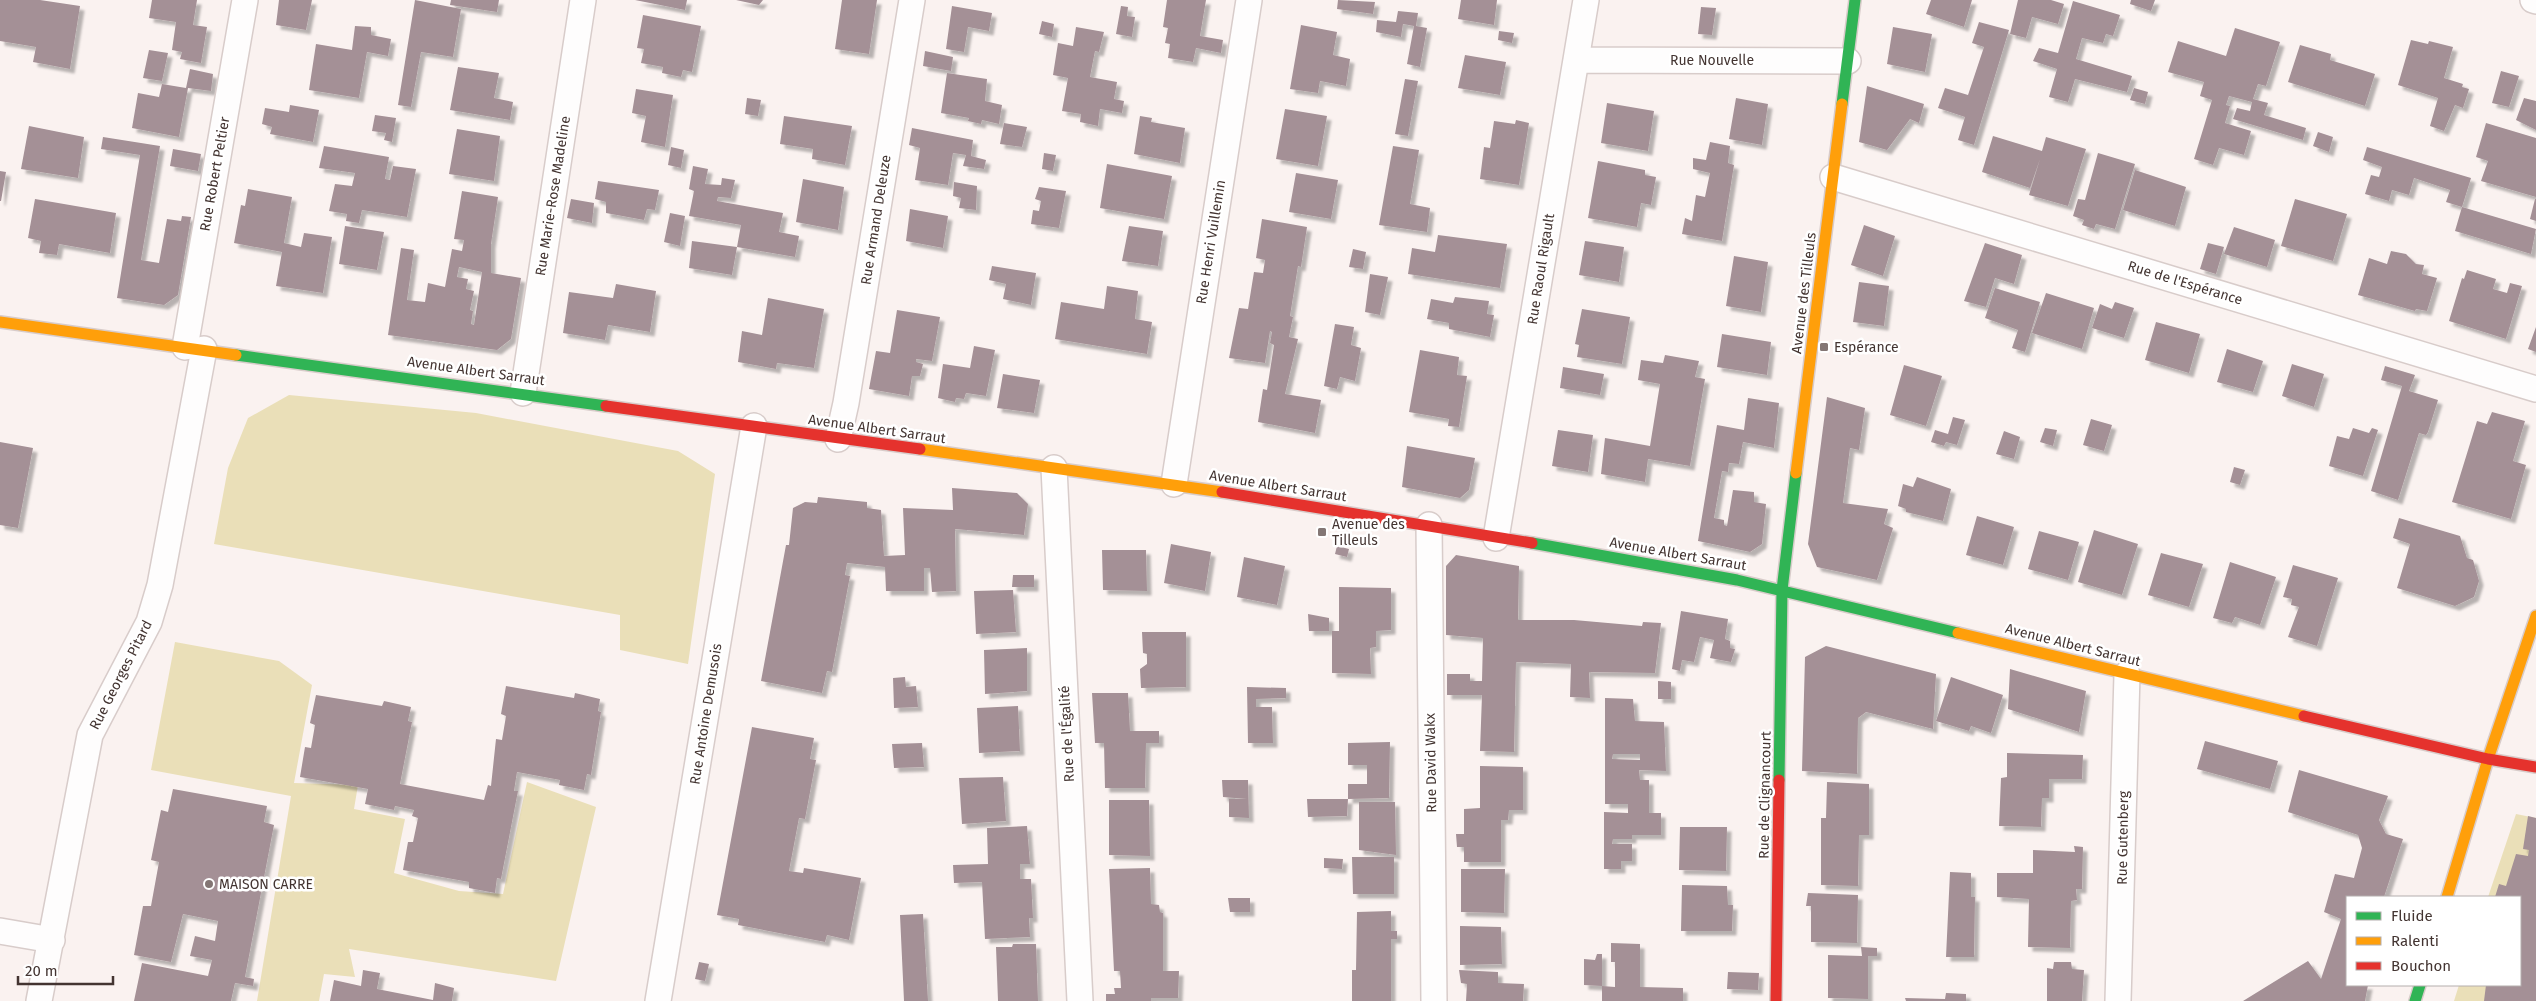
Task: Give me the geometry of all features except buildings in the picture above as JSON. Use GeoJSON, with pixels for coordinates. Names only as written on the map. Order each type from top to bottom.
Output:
{"type":"FeatureCollection","features":[{"type":"Feature","properties":{"kind":"street","name":"Rue Robert Peltier"},"geometry":{"type":"LineString","coordinates":[[195,348],[245,0]]}},
{"type":"Feature","properties":{"kind":"street","name":"Rue Marie-Rose Madeline"},"geometry":{"type":"LineString","coordinates":[[523,393],[583,0]]}},
{"type":"Feature","properties":{"kind":"street","name":"Rue Armand Deleuze"},"geometry":{"type":"LineString","coordinates":[[838,439],[846,403],[912,0]]}},
{"type":"Feature","properties":{"kind":"street","name":"Rue Henri Vuillemin"},"geometry":{"type":"LineString","coordinates":[[1174,484],[1249,0]]}},
{"type":"Feature","properties":{"kind":"street","name":"Rue Raoul Rigault"},"geometry":{"type":"LineString","coordinates":[[1496,538],[1586,0]]}},
{"type":"Feature","properties":{"kind":"street","name":"Avenue des Tilleuls"},"geometry":{"type":"LineString","coordinates":[[1782,590],[1855,0]]}},
{"type":"Feature","properties":{"kind":"street","name":"Rue Nouvelle"},"geometry":{"type":"LineString","coordinates":[[1576,60],[1848,61]]}},
{"type":"Feature","properties":{"kind":"street","name":"Rue de l'Espérance"},"geometry":{"type":"LineString","coordinates":[[1833,176],[2536,389]]}},
{"type":"Feature","properties":{"kind":"street","name":"Avenue Albert Sarraut"},"geometry":{"type":"LineString","coordinates":[[0,322],[1174,484],[1429,525],[1737,580],[2488,759],[2536,767]]}},
{"type":"Feature","properties":{"kind":"street","name":"Rue Georges Pitard"},"geometry":{"type":"LineString","coordinates":[[39,1001],[90,735],[149,622],[160,585],[195,348]]}},
{"type":"Feature","properties":{"kind":"street","name":"Rue Antoine Demusois"},"geometry":{"type":"LineString","coordinates":[[658,1001],[754,426]]}},
{"type":"Feature","properties":{"kind":"street","name":"Rue de l'Égalité"},"geometry":{"type":"LineString","coordinates":[[1054,468],[1080,1001]]}},
{"type":"Feature","properties":{"kind":"street","name":"Rue David Wakx"},"geometry":{"type":"LineString","coordinates":[[1429,525],[1434,1001]]}},
{"type":"Feature","properties":{"kind":"street","name":"Rue de Clignancourt"},"geometry":{"type":"LineString","coordinates":[[1776,1001],[1782,590]]}},
{"type":"Feature","properties":{"kind":"street"},"geometry":{"type":"LineString","coordinates":[[2447,896],[2488,759],[2536,616]]}},
{"type":"Feature","properties":{"kind":"street","name":"Rue Gutenberg"},"geometry":{"type":"LineString","coordinates":[[2118,1001],[2127,674]]}},
{"type":"Feature","properties":{"kind":"street"},"geometry":{"type":"LineString","coordinates":[[0,931],[52,940]]}},
{"type":"Feature","properties":{"kind":"street"},"geometry":{"type":"LineString","coordinates":[[2415,1001],[2420,986]]}},
{"type":"Feature","properties":{"kind":"shaded area"},"geometry":{"type":"Polygon","coordinates":[[[289,395],[476,413],[678,451],[715,474],[688,664],[620,650],[620,615],[214,544],[228,468],[248,418],[289,395]]]}},
{"type":"Feature","properties":{"kind":"shaded area"},"geometry":{"type":"Polygon","coordinates":[[[175,642],[279,661],[312,685],[294,783],[358,785],[354,809],[405,819],[394,873],[459,891],[503,894],[527,782],[596,807],[556,981],[349,949],[355,977],[324,974],[319,1001],[257,1001],[291,796],[151,770],[175,642]]]}},
{"type":"Feature","properties":{"kind":"shaded area"},"geometry":{"type":"Polygon","coordinates":[[[2516,814],[2536,818],[2536,1001],[2454,1001],[2459,986],[2521,986],[2521,896],[2488,896],[2516,814]]]}},
{"type":"Feature","properties":{"kind":"traffic: fast"},"geometry":{"type":"LineString","coordinates":[[1842,104],[1855,0]]}},
{"type":"Feature","properties":{"kind":"traffic: fast"},"geometry":{"type":"LineString","coordinates":[[236,355],[606,406]]}},
{"type":"Feature","properties":{"kind":"traffic: fast"},"geometry":{"type":"LineString","coordinates":[[1779,780],[1782,590],[1796,473]]}},
{"type":"Feature","properties":{"kind":"traffic: fast"},"geometry":{"type":"LineString","coordinates":[[1532,543],[1737,580],[1958,633]]}},
{"type":"Feature","properties":{"kind":"traffic: fast"},"geometry":{"type":"LineString","coordinates":[[2415,1001],[2420,986]]}},
{"type":"Feature","properties":{"kind":"traffic: slow"},"geometry":{"type":"LineString","coordinates":[[1796,473],[1842,104]]}},
{"type":"Feature","properties":{"kind":"traffic: slow"},"geometry":{"type":"LineString","coordinates":[[0,322],[236,355]]}},
{"type":"Feature","properties":{"kind":"traffic: slow"},"geometry":{"type":"LineString","coordinates":[[920,449],[1222,492]]}},
{"type":"Feature","properties":{"kind":"traffic: slow"},"geometry":{"type":"LineString","coordinates":[[2447,896],[2488,759],[2536,616]]}},
{"type":"Feature","properties":{"kind":"traffic: slow"},"geometry":{"type":"LineString","coordinates":[[1958,633],[2304,716]]}},
{"type":"Feature","properties":{"kind":"traffic: jam"},"geometry":{"type":"LineString","coordinates":[[606,406],[920,449]]}},
{"type":"Feature","properties":{"kind":"traffic: jam"},"geometry":{"type":"LineString","coordinates":[[1222,492],[1532,543]]}},
{"type":"Feature","properties":{"kind":"traffic: jam"},"geometry":{"type":"LineString","coordinates":[[2304,716],[2488,759],[2536,767]]}},
{"type":"Feature","properties":{"kind":"traffic: jam"},"geometry":{"type":"LineString","coordinates":[[1776,1001],[1779,780]]}},
{"type":"Feature","properties":{"kind":"place","name":"Espérance"},"geometry":{"type":"Point","coordinates":[1824,347]}},
{"type":"Feature","properties":{"kind":"place","name":"Avenue des Tilleuls"},"geometry":{"type":"Point","coordinates":[1322,532]}},
{"type":"Feature","properties":{"kind":"place","name":"MAISON CARRE"},"geometry":{"type":"Point","coordinates":[209,884]}}]}
